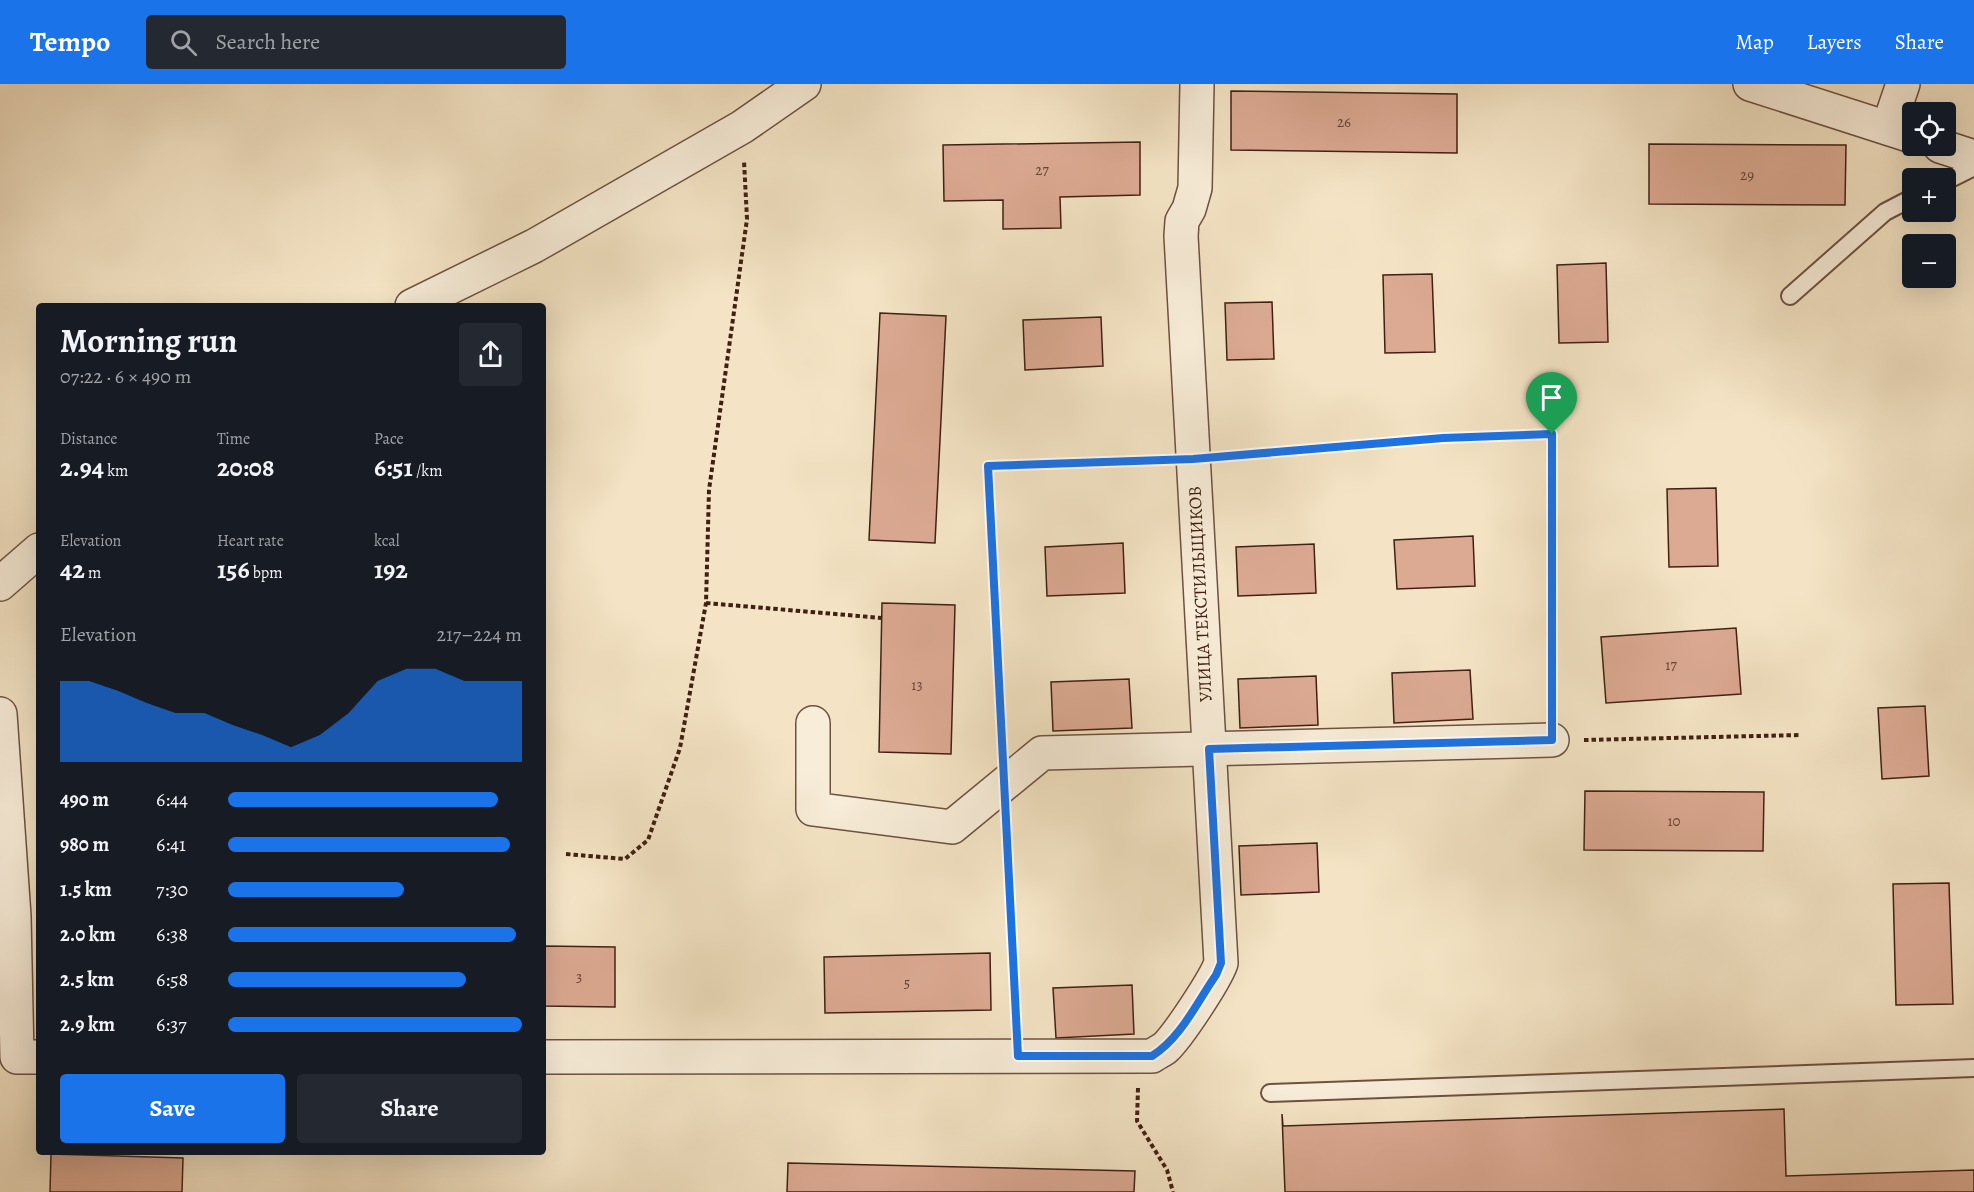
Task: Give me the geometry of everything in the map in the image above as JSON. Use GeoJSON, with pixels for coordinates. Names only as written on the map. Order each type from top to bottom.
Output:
{"type":"FeatureCollection","features":[{"type":"Feature","properties":{"kind":"street"},"geometry":{"type":"LineString","coordinates":[[418,303],[534,246],[742,127],[804,84]]}},
{"type":"Feature","properties":{"kind":"street","name":"УЛИЦА ТЕКСТИЛЬЩИКОВ"},"geometry":{"type":"LineString","coordinates":[[1139,1056],[1152,1056],[1164,1049],[1216,975],[1221,963],[1181,236],[1182,221],[1189,209],[1195,188],[1197,84]]}},
{"type":"Feature","properties":{"kind":"street"},"geometry":{"type":"LineString","coordinates":[[1750,84],[1900,132],[1903,84]]}},
{"type":"Feature","properties":{"kind":"street"},"geometry":{"type":"LineString","coordinates":[[1956,151],[1974,157]]}},
{"type":"Feature","properties":{"kind":"street"},"geometry":{"type":"LineString","coordinates":[[0,584],[36,553]]}},
{"type":"Feature","properties":{"kind":"street"},"geometry":{"type":"LineString","coordinates":[[0,714],[7,916],[16,1057],[36,1057]]}},
{"type":"Feature","properties":{"kind":"street"},"geometry":{"type":"LineString","coordinates":[[813,723],[813,809],[952,827],[1042,753],[1552,740]]}},
{"type":"Feature","properties":{"kind":"street"},"geometry":{"type":"LineString","coordinates":[[546,1057],[1139,1056]]}},
{"type":"Feature","properties":{"kind":"lane"},"geometry":{"type":"LineString","coordinates":[[1956,176],[1974,167]]}},
{"type":"Feature","properties":{"kind":"lane"},"geometry":{"type":"LineString","coordinates":[[1790,296],[1885,212],[1902,203]]}},
{"type":"Feature","properties":{"kind":"lane"},"geometry":{"type":"LineString","coordinates":[[1270,1093],[1974,1068]]}},
{"type":"Feature","properties":{"kind":"path"},"geometry":{"type":"LineString","coordinates":[[566,854],[625,859],[648,840],[680,748],[706,603],[709,490],[747,219],[742,127]]}},
{"type":"Feature","properties":{"kind":"path"},"geometry":{"type":"LineString","coordinates":[[1018,1056],[988,466],[1193,459],[1443,438],[1552,434],[1552,740],[1800,735]]}},
{"type":"Feature","properties":{"kind":"path"},"geometry":{"type":"LineString","coordinates":[[706,603],[882,618]]}},
{"type":"Feature","properties":{"kind":"path"},"geometry":{"type":"LineString","coordinates":[[1139,1056],[1137,1121],[1167,1170],[1173,1192]]}},
{"type":"Feature","properties":{"kind":"building"},"geometry":{"type":"Polygon","coordinates":[[[1231,91],[1457,94],[1457,153],[1231,150],[1231,91]]]}},
{"type":"Feature","properties":{"kind":"building"},"geometry":{"type":"Polygon","coordinates":[[[1140,142],[1140,195],[1060,197],[1061,228],[1003,229],[1003,200],[944,201],[943,145],[1140,142]]]}},
{"type":"Feature","properties":{"kind":"building"},"geometry":{"type":"Polygon","coordinates":[[[1649,144],[1846,145],[1845,205],[1649,204],[1649,144]]]}},
{"type":"Feature","properties":{"kind":"building"},"geometry":{"type":"Polygon","coordinates":[[[1606,263],[1608,342],[1559,343],[1557,265],[1606,263]]]}},
{"type":"Feature","properties":{"kind":"building"},"geometry":{"type":"Polygon","coordinates":[[[1432,274],[1435,352],[1385,353],[1383,275],[1432,274]]]}},
{"type":"Feature","properties":{"kind":"building"},"geometry":{"type":"Polygon","coordinates":[[[1272,302],[1274,359],[1227,360],[1225,303],[1272,302]]]}},
{"type":"Feature","properties":{"kind":"building"},"geometry":{"type":"Polygon","coordinates":[[[880,313],[946,316],[935,543],[869,540],[880,313]]]}},
{"type":"Feature","properties":{"kind":"building"},"geometry":{"type":"Polygon","coordinates":[[[1101,317],[1103,366],[1025,370],[1023,320],[1101,317]]]}},
{"type":"Feature","properties":{"kind":"building"},"geometry":{"type":"Polygon","coordinates":[[[1716,488],[1718,566],[1669,567],[1667,489],[1716,488]]]}},
{"type":"Feature","properties":{"kind":"building"},"geometry":{"type":"Polygon","coordinates":[[[1473,536],[1475,586],[1397,589],[1394,540],[1473,536]]]}},
{"type":"Feature","properties":{"kind":"building"},"geometry":{"type":"Polygon","coordinates":[[[1123,543],[1125,593],[1047,596],[1045,547],[1123,543]]]}},
{"type":"Feature","properties":{"kind":"building"},"geometry":{"type":"Polygon","coordinates":[[[1314,544],[1316,593],[1238,596],[1236,547],[1314,544]]]}},
{"type":"Feature","properties":{"kind":"building"},"geometry":{"type":"Polygon","coordinates":[[[882,603],[955,605],[951,754],[879,752],[882,603]]]}},
{"type":"Feature","properties":{"kind":"building"},"geometry":{"type":"Polygon","coordinates":[[[1736,628],[1741,694],[1606,703],[1601,637],[1736,628]]]}},
{"type":"Feature","properties":{"kind":"building"},"geometry":{"type":"Polygon","coordinates":[[[1470,670],[1473,719],[1394,723],[1392,673],[1470,670]]]}},
{"type":"Feature","properties":{"kind":"building"},"geometry":{"type":"Polygon","coordinates":[[[1316,676],[1318,725],[1240,728],[1238,679],[1316,676]]]}},
{"type":"Feature","properties":{"kind":"building"},"geometry":{"type":"Polygon","coordinates":[[[1129,679],[1132,728],[1053,731],[1051,682],[1129,679]]]}},
{"type":"Feature","properties":{"kind":"building"},"geometry":{"type":"Polygon","coordinates":[[[1925,706],[1929,776],[1882,779],[1878,708],[1925,706]]]}},
{"type":"Feature","properties":{"kind":"building"},"geometry":{"type":"Polygon","coordinates":[[[1585,791],[1764,792],[1763,851],[1584,850],[1585,791]]]}},
{"type":"Feature","properties":{"kind":"building"},"geometry":{"type":"Polygon","coordinates":[[[1317,843],[1319,892],[1241,895],[1239,846],[1317,843]]]}},
{"type":"Feature","properties":{"kind":"building"},"geometry":{"type":"Polygon","coordinates":[[[1949,883],[1953,1004],[1896,1005],[1893,884],[1949,883]]]}},
{"type":"Feature","properties":{"kind":"building"},"geometry":{"type":"Polygon","coordinates":[[[546,946],[615,947],[615,1007],[546,1006],[546,946]]]}},
{"type":"Feature","properties":{"kind":"building"},"geometry":{"type":"Polygon","coordinates":[[[990,953],[991,1010],[825,1013],[824,957],[990,953]]]}},
{"type":"Feature","properties":{"kind":"building"},"geometry":{"type":"Polygon","coordinates":[[[1132,985],[1134,1034],[1056,1038],[1053,988],[1132,985]]]}},
{"type":"Feature","properties":{"kind":"building"},"geometry":{"type":"Polygon","coordinates":[[[1784,1109],[1786,1176],[1974,1170],[1974,1192],[1285,1192],[1282,1114],[1283,1126],[1784,1109]]]}},
{"type":"Feature","properties":{"kind":"building"},"geometry":{"type":"Polygon","coordinates":[[[51,1155],[183,1158],[182,1192],[50,1192],[51,1155]]]}},
{"type":"Feature","properties":{"kind":"building"},"geometry":{"type":"Polygon","coordinates":[[[788,1163],[1135,1171],[1134,1192],[787,1192],[788,1163]]]}},
{"type":"Feature","properties":{"kind":"route"},"geometry":{"type":"LineString","coordinates":[[1552,434],[1552,740],[1209,749],[1221,963],[1216,975],[1174,1037],[1164,1049],[1152,1056],[1018,1056],[988,466],[1193,459],[1443,438],[1552,434]]}}]}
